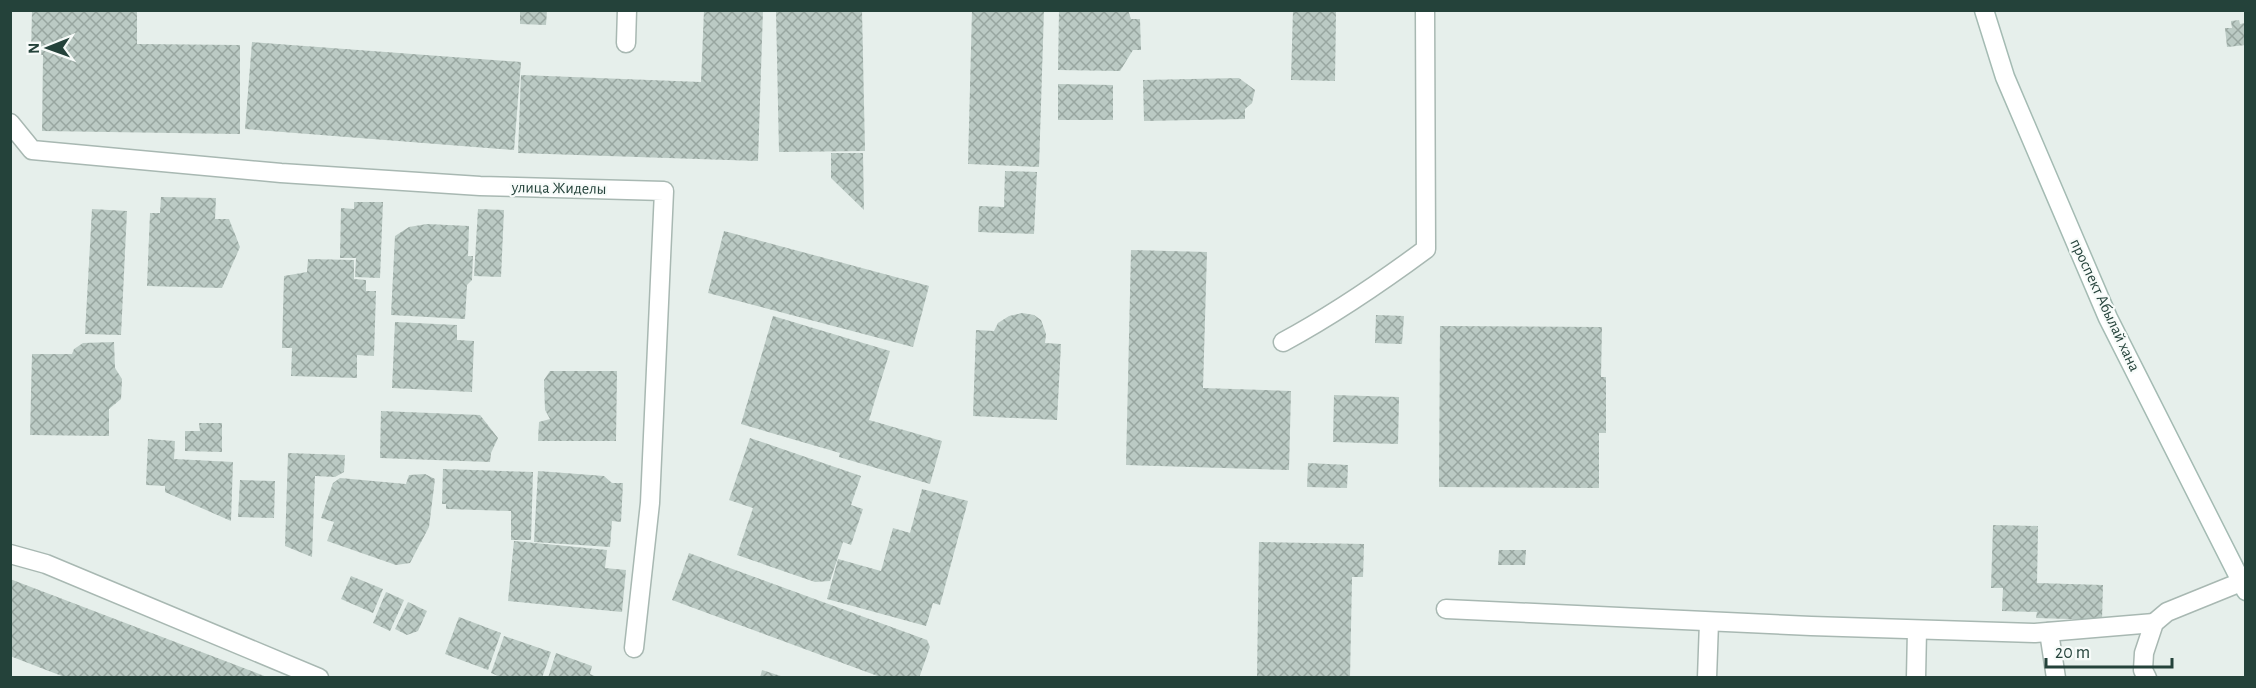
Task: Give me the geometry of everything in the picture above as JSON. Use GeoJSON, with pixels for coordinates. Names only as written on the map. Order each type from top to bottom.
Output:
{"type":"FeatureCollection","features":[{"type":"Feature","properties":{"kind":"street"},"geometry":{"type":"LineString","coordinates":[[626,43],[627,10]]}},
{"type":"Feature","properties":{"kind":"street"},"geometry":{"type":"LineString","coordinates":[[1283,342],[1389,277],[1426,249],[1425,10]]}},
{"type":"Feature","properties":{"kind":"street","name":"проспект Абылай хана"},"geometry":{"type":"LineString","coordinates":[[1984,10],[2005,77],[2108,318],[2243,587]]}},
{"type":"Feature","properties":{"kind":"street","name":"улица Жиделы"},"geometry":{"type":"LineString","coordinates":[[10,123],[32,150],[281,173],[480,186],[664,191],[650,503],[634,648]]}},
{"type":"Feature","properties":{"kind":"street"},"geometry":{"type":"LineString","coordinates":[[10,554],[46,564],[319,678]]}},
{"type":"Feature","properties":{"kind":"street"},"geometry":{"type":"LineString","coordinates":[[1446,609],[1917,630],[2049,632],[2154,623],[2168,612],[2243,587]]}},
{"type":"Feature","properties":{"kind":"street"},"geometry":{"type":"LineString","coordinates":[[1707,678],[1709,622]]}},
{"type":"Feature","properties":{"kind":"street"},"geometry":{"type":"LineString","coordinates":[[2146,678],[2143,670],[2144,653],[2154,623]]}},
{"type":"Feature","properties":{"kind":"street"},"geometry":{"type":"LineString","coordinates":[[1916,678],[1917,630]]}},
{"type":"Feature","properties":{"kind":"street"},"geometry":{"type":"LineString","coordinates":[[2049,632],[2056,678]]}},
{"type":"Feature","properties":{"kind":"building"},"geometry":{"type":"Polygon","coordinates":[[[32,10],[137,10],[137,44],[240,45],[240,134],[42,131],[43,55],[31,54],[32,10]]]}},
{"type":"Feature","properties":{"kind":"building"},"geometry":{"type":"Polygon","coordinates":[[[520,10],[547,10],[546,25],[520,24],[520,10]]]}},
{"type":"Feature","properties":{"kind":"building"},"geometry":{"type":"Polygon","coordinates":[[[704,10],[763,10],[758,161],[518,153],[521,75],[701,82],[704,10]]]}},
{"type":"Feature","properties":{"kind":"building"},"geometry":{"type":"Polygon","coordinates":[[[776,10],[862,10],[865,151],[779,152],[776,10]]]}},
{"type":"Feature","properties":{"kind":"building"},"geometry":{"type":"Polygon","coordinates":[[[972,10],[1044,10],[1039,167],[968,164],[972,10]]]}},
{"type":"Feature","properties":{"kind":"building"},"geometry":{"type":"Polygon","coordinates":[[[1059,10],[1128,10],[1131,19],[1140,19],[1141,50],[1133,50],[1120,71],[1058,70],[1059,10]]]}},
{"type":"Feature","properties":{"kind":"building"},"geometry":{"type":"Polygon","coordinates":[[[1293,10],[1336,10],[1335,81],[1291,80],[1293,10]]]}},
{"type":"Feature","properties":{"kind":"building"},"geometry":{"type":"Polygon","coordinates":[[[2239,20],[2240,24],[2246,23],[2246,45],[2227,47],[2225,28],[2232,28],[2231,21],[2239,20]]]}},
{"type":"Feature","properties":{"kind":"building"},"geometry":{"type":"Polygon","coordinates":[[[252,42],[521,62],[514,150],[245,129],[252,42]]]}},
{"type":"Feature","properties":{"kind":"building"},"geometry":{"type":"Polygon","coordinates":[[[1239,78],[1255,90],[1252,103],[1245,109],[1245,119],[1144,121],[1143,80],[1239,78]]]}},
{"type":"Feature","properties":{"kind":"building"},"geometry":{"type":"Polygon","coordinates":[[[1058,84],[1113,85],[1113,120],[1058,120],[1058,84]]]}},
{"type":"Feature","properties":{"kind":"building"},"geometry":{"type":"Polygon","coordinates":[[[831,153],[863,153],[864,210],[831,178],[831,153]]]}},
{"type":"Feature","properties":{"kind":"building"},"geometry":{"type":"Polygon","coordinates":[[[1005,171],[1037,172],[1034,234],[978,232],[979,206],[1004,207],[1005,171]]]}},
{"type":"Feature","properties":{"kind":"building"},"geometry":{"type":"Polygon","coordinates":[[[161,197],[216,198],[215,219],[229,219],[240,247],[222,288],[147,286],[150,213],[160,213],[161,197]]]}},
{"type":"Feature","properties":{"kind":"building"},"geometry":{"type":"Polygon","coordinates":[[[354,202],[383,202],[380,278],[355,277],[356,258],[340,258],[341,208],[354,209],[354,202]]]}},
{"type":"Feature","properties":{"kind":"building"},"geometry":{"type":"Polygon","coordinates":[[[92,209],[127,211],[121,335],[85,334],[92,209]]]}},
{"type":"Feature","properties":{"kind":"building"},"geometry":{"type":"Polygon","coordinates":[[[478,209],[504,210],[501,277],[474,276],[478,209]]]}},
{"type":"Feature","properties":{"kind":"building"},"geometry":{"type":"Polygon","coordinates":[[[427,224],[469,226],[468,256],[473,256],[472,280],[467,285],[465,319],[391,315],[395,236],[409,227],[427,224]]]}},
{"type":"Feature","properties":{"kind":"building"},"geometry":{"type":"Polygon","coordinates":[[[724,231],[929,286],[913,347],[708,293],[724,231]]]}},
{"type":"Feature","properties":{"kind":"building"},"geometry":{"type":"Polygon","coordinates":[[[1131,250],[1207,252],[1203,388],[1291,391],[1289,470],[1126,465],[1131,250]]]}},
{"type":"Feature","properties":{"kind":"building"},"geometry":{"type":"Polygon","coordinates":[[[308,259],[354,260],[354,279],[366,280],[366,291],[376,291],[374,356],[357,355],[357,378],[291,376],[292,348],[282,348],[284,276],[307,272],[308,259]]]}},
{"type":"Feature","properties":{"kind":"building"},"geometry":{"type":"Polygon","coordinates":[[[1022,313],[1034,315],[1041,320],[1046,334],[1045,343],[1061,344],[1057,420],[973,416],[976,330],[994,331],[998,323],[1009,316],[1022,313]]]}},
{"type":"Feature","properties":{"kind":"building"},"geometry":{"type":"Polygon","coordinates":[[[1376,315],[1404,316],[1402,344],[1375,343],[1376,315]]]}},
{"type":"Feature","properties":{"kind":"building"},"geometry":{"type":"Polygon","coordinates":[[[773,316],[890,351],[869,420],[942,441],[930,484],[839,457],[840,453],[741,424],[773,316]]]}},
{"type":"Feature","properties":{"kind":"building"},"geometry":{"type":"Polygon","coordinates":[[[395,322],[457,325],[457,340],[474,341],[472,392],[392,388],[395,322]]]}},
{"type":"Feature","properties":{"kind":"building"},"geometry":{"type":"Polygon","coordinates":[[[1440,326],[1602,327],[1601,377],[1606,377],[1606,433],[1599,433],[1599,488],[1439,487],[1440,326]]]}},
{"type":"Feature","properties":{"kind":"building"},"geometry":{"type":"Polygon","coordinates":[[[114,342],[115,368],[122,379],[121,399],[109,409],[109,436],[30,435],[32,354],[72,354],[74,349],[83,343],[114,342]]]}},
{"type":"Feature","properties":{"kind":"building"},"geometry":{"type":"Polygon","coordinates":[[[550,371],[617,371],[616,441],[538,441],[539,422],[550,419],[545,410],[544,380],[550,371]]]}},
{"type":"Feature","properties":{"kind":"building"},"geometry":{"type":"Polygon","coordinates":[[[1334,395],[1399,397],[1398,444],[1333,442],[1334,395]]]}},
{"type":"Feature","properties":{"kind":"building"},"geometry":{"type":"Polygon","coordinates":[[[381,411],[480,415],[498,438],[491,453],[490,462],[380,458],[381,411]]]}},
{"type":"Feature","properties":{"kind":"building"},"geometry":{"type":"Polygon","coordinates":[[[199,423],[222,423],[222,452],[185,451],[185,431],[200,431],[199,423]]]}},
{"type":"Feature","properties":{"kind":"building"},"geometry":{"type":"Polygon","coordinates":[[[750,438],[861,476],[851,505],[863,509],[851,545],[843,542],[830,581],[815,582],[737,555],[753,508],[729,500],[750,438]]]}},
{"type":"Feature","properties":{"kind":"building"},"geometry":{"type":"Polygon","coordinates":[[[148,439],[175,441],[174,459],[233,462],[231,521],[165,492],[165,486],[146,485],[148,439]]]}},
{"type":"Feature","properties":{"kind":"building"},"geometry":{"type":"Polygon","coordinates":[[[288,453],[345,455],[344,472],[335,477],[315,476],[312,557],[285,546],[288,453]]]}},
{"type":"Feature","properties":{"kind":"building"},"geometry":{"type":"Polygon","coordinates":[[[1308,463],[1348,465],[1347,488],[1307,487],[1308,463]]]}},
{"type":"Feature","properties":{"kind":"building"},"geometry":{"type":"Polygon","coordinates":[[[443,469],[533,472],[531,540],[511,540],[511,511],[446,509],[446,504],[442,504],[443,469]]]}},
{"type":"Feature","properties":{"kind":"building"},"geometry":{"type":"Polygon","coordinates":[[[538,471],[604,476],[612,483],[623,483],[621,522],[612,521],[610,547],[534,542],[538,471]]]}},
{"type":"Feature","properties":{"kind":"building"},"geometry":{"type":"Polygon","coordinates":[[[425,474],[435,479],[429,527],[410,563],[396,565],[327,541],[334,522],[321,518],[333,483],[340,478],[406,484],[409,475],[425,474]]]}},
{"type":"Feature","properties":{"kind":"building"},"geometry":{"type":"Polygon","coordinates":[[[240,480],[275,481],[274,518],[238,517],[240,480]]]}},
{"type":"Feature","properties":{"kind":"building"},"geometry":{"type":"Polygon","coordinates":[[[922,489],[968,501],[940,605],[933,603],[926,626],[827,599],[838,559],[881,571],[893,528],[910,533],[922,489]]]}},
{"type":"Feature","properties":{"kind":"building"},"geometry":{"type":"Polygon","coordinates":[[[1993,525],[2038,526],[2037,583],[2103,585],[2102,620],[2036,618],[2037,612],[2002,611],[2003,588],[1991,588],[1993,525]]]}},
{"type":"Feature","properties":{"kind":"building"},"geometry":{"type":"Polygon","coordinates":[[[514,541],[607,550],[605,568],[626,570],[622,612],[508,601],[514,541]]]}},
{"type":"Feature","properties":{"kind":"building"},"geometry":{"type":"Polygon","coordinates":[[[1259,542],[1364,544],[1363,577],[1352,577],[1350,678],[1257,678],[1259,542]]]}},
{"type":"Feature","properties":{"kind":"building"},"geometry":{"type":"Polygon","coordinates":[[[1499,550],[1526,550],[1525,565],[1498,565],[1499,550]]]}},
{"type":"Feature","properties":{"kind":"building"},"geometry":{"type":"Polygon","coordinates":[[[689,553],[927,640],[930,647],[919,678],[883,678],[672,600],[689,553]]]}},
{"type":"Feature","properties":{"kind":"building"},"geometry":{"type":"Polygon","coordinates":[[[351,576],[383,589],[373,613],[341,599],[351,576]]]}},
{"type":"Feature","properties":{"kind":"building"},"geometry":{"type":"Polygon","coordinates":[[[10,579],[267,678],[67,678],[10,656],[10,579]]]}},
{"type":"Feature","properties":{"kind":"building"},"geometry":{"type":"Polygon","coordinates":[[[386,592],[404,600],[390,631],[373,623],[386,592]]]}},
{"type":"Feature","properties":{"kind":"building"},"geometry":{"type":"Polygon","coordinates":[[[408,602],[427,611],[418,631],[407,635],[395,629],[408,602]]]}},
{"type":"Feature","properties":{"kind":"building"},"geometry":{"type":"Polygon","coordinates":[[[459,617],[501,633],[488,670],[445,654],[459,617]]]}},
{"type":"Feature","properties":{"kind":"building"},"geometry":{"type":"Polygon","coordinates":[[[504,636],[551,652],[542,678],[503,678],[491,673],[504,636]]]}},
{"type":"Feature","properties":{"kind":"building"},"geometry":{"type":"Polygon","coordinates":[[[556,653],[592,666],[590,674],[599,678],[548,678],[556,653]]]}},
{"type":"Feature","properties":{"kind":"building"},"geometry":{"type":"Polygon","coordinates":[[[762,670],[784,677],[784,678],[760,678],[762,670]]]}}]}
